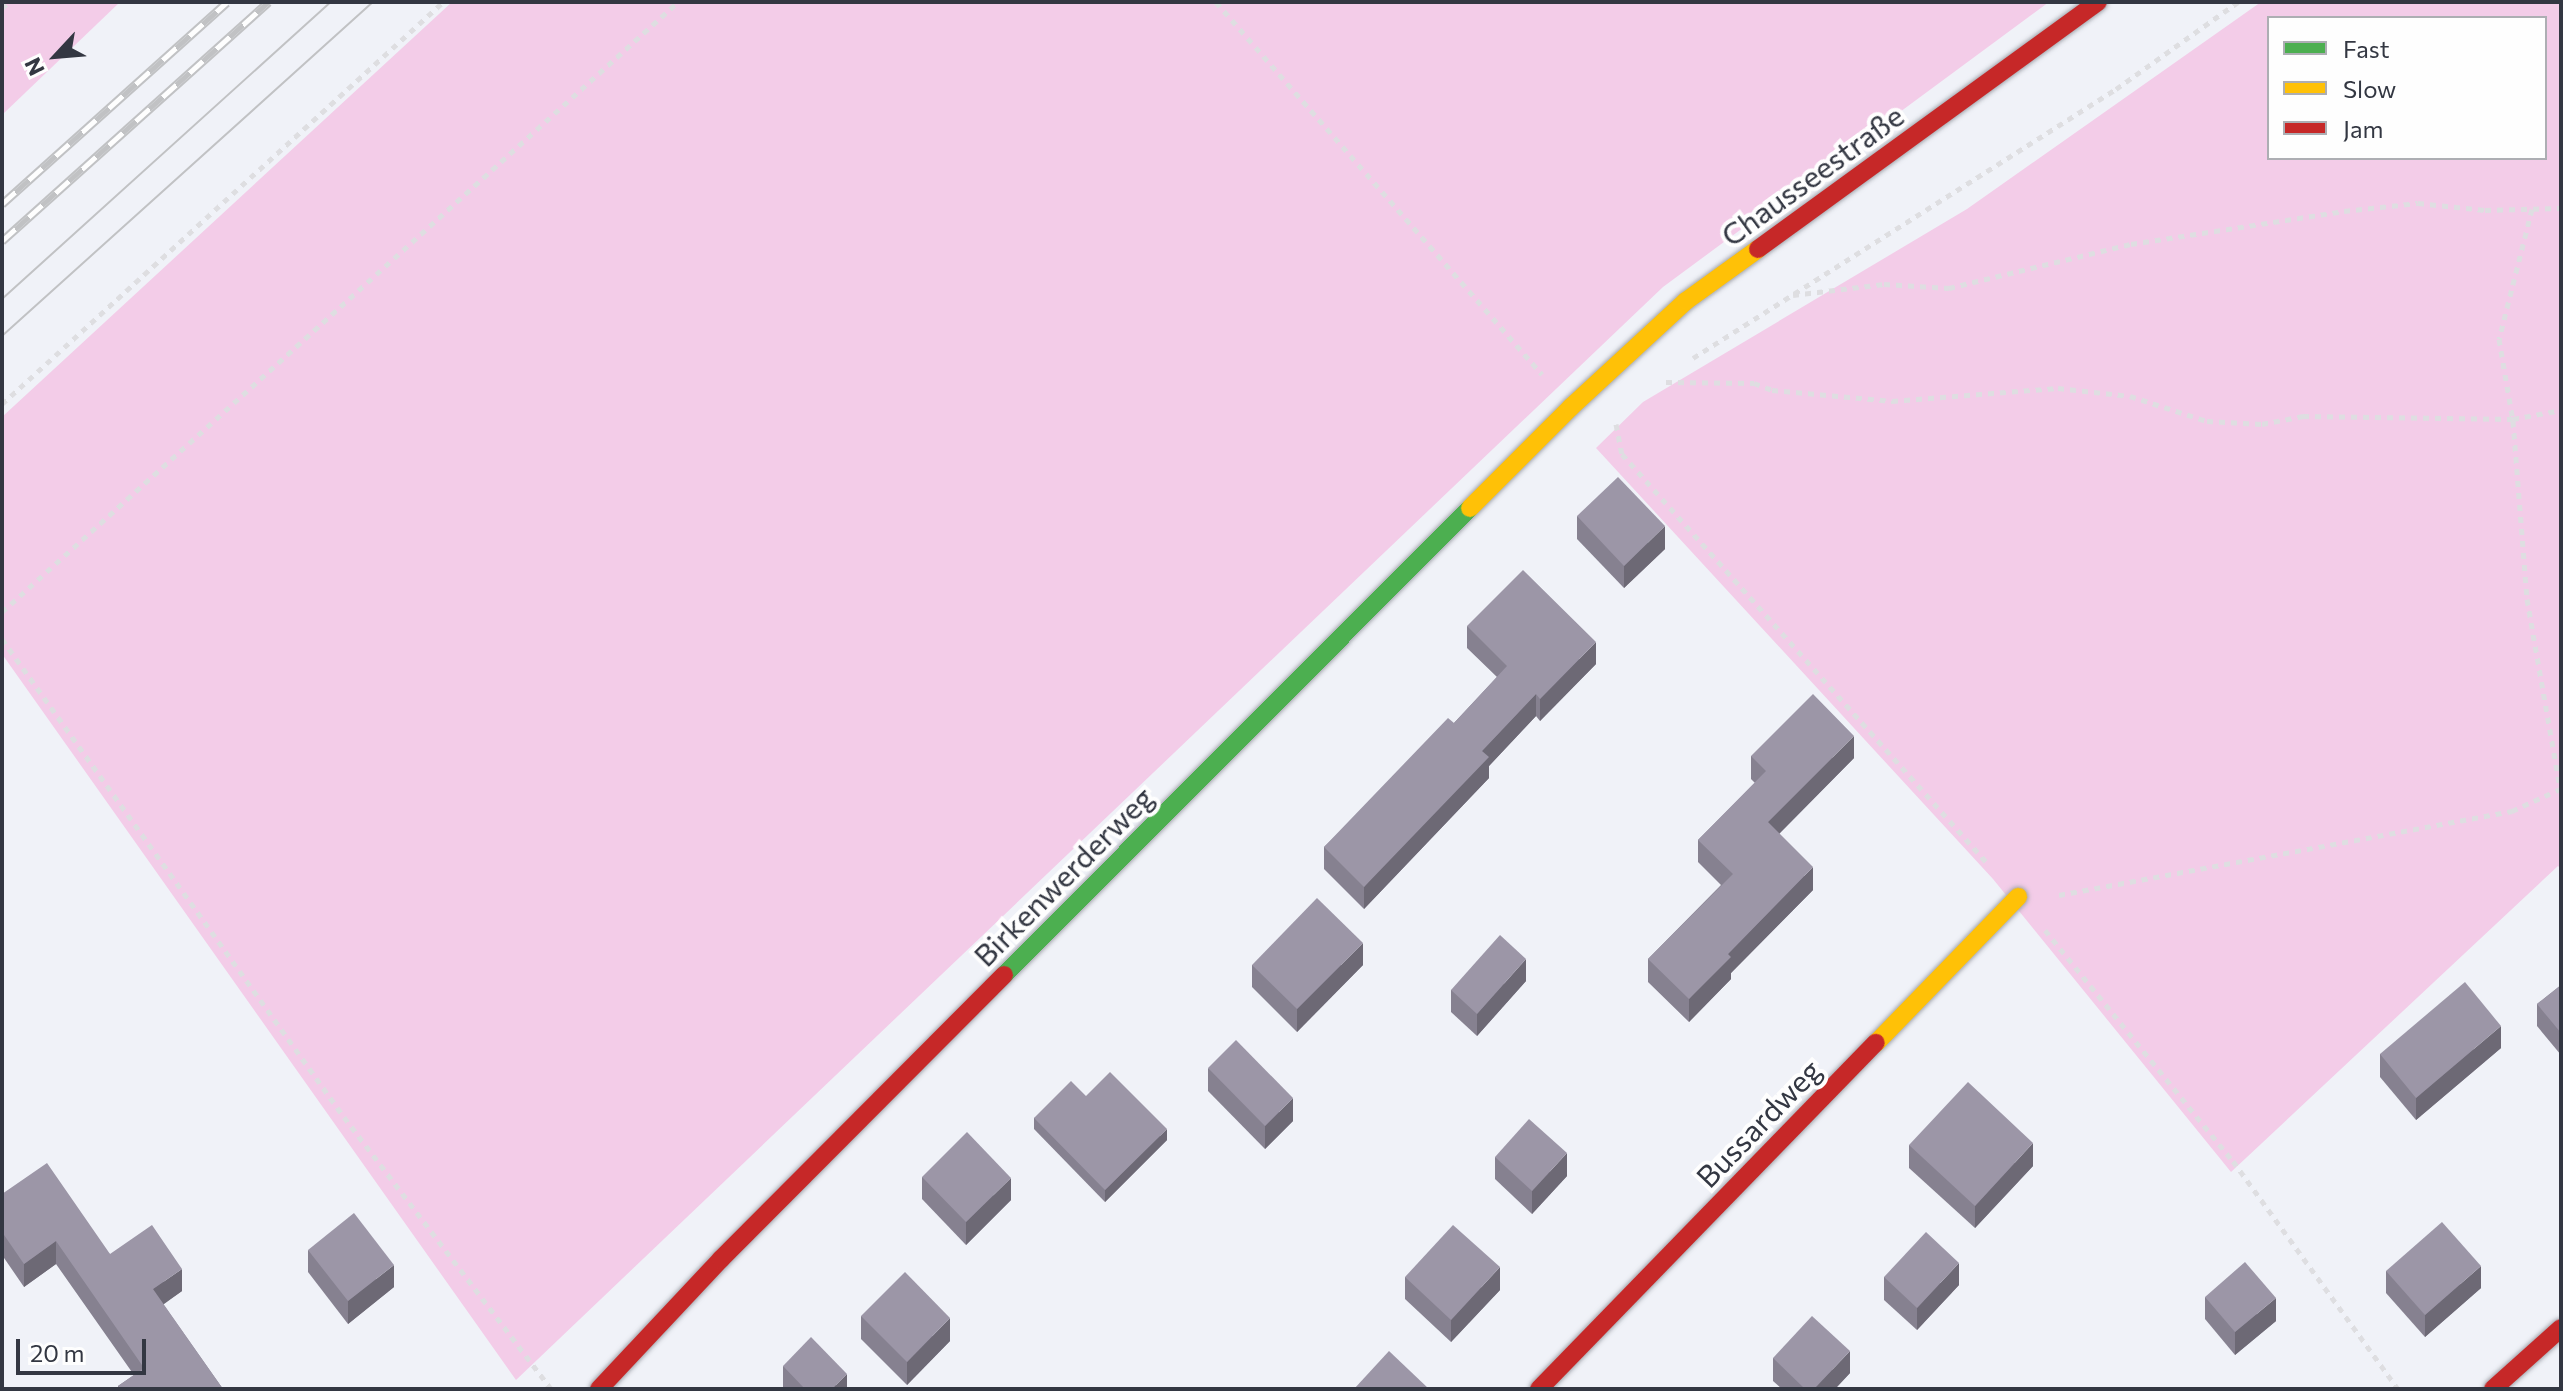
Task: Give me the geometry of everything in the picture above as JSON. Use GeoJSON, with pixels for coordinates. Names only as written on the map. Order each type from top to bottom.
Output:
{"type":"FeatureCollection","features":[{"type":"Feature","properties":{"kind":"street","name":"Chausseestraße"},"geometry":{"type":"LineString","coordinates":[[1571,407],[1686,301],[2098,2]]}},
{"type":"Feature","properties":{"kind":"street","name":"Birkenwerderweg"},"geometry":{"type":"LineString","coordinates":[[599,1389],[721,1259],[1571,407]]}},
{"type":"Feature","properties":{"kind":"street","name":"Bussardweg"},"geometry":{"type":"LineString","coordinates":[[1539,1389],[2018,897]]}},
{"type":"Feature","properties":{"kind":"street"},"geometry":{"type":"LineString","coordinates":[[2493,1389],[2561,1328]]}},
{"type":"Feature","properties":{"kind":"path"},"geometry":{"type":"LineString","coordinates":[[2,8],[9,2]]}},
{"type":"Feature","properties":{"kind":"path"},"geometry":{"type":"LineString","coordinates":[[2,404],[443,2]]}},
{"type":"Feature","properties":{"kind":"path"},"geometry":{"type":"LineString","coordinates":[[2,612],[678,2]]}},
{"type":"Feature","properties":{"kind":"path"},"geometry":{"type":"LineString","coordinates":[[1216,2],[1571,407]]}},
{"type":"Feature","properties":{"kind":"path"},"geometry":{"type":"LineString","coordinates":[[1682,365],[2116,89],[2238,2]]}},
{"type":"Feature","properties":{"kind":"path"},"geometry":{"type":"LineString","coordinates":[[1792,295],[1884,284],[1949,288],[2131,244],[2361,209],[2418,203],[2485,210],[2561,208]]}},
{"type":"Feature","properties":{"kind":"path"},"geometry":{"type":"LineString","coordinates":[[2018,897],[2058,895],[2512,811],[2561,789],[2527,599],[2513,419],[2499,339],[2532,209]]}},
{"type":"Feature","properties":{"kind":"path"},"geometry":{"type":"LineString","coordinates":[[1670,373],[1657,381],[1754,383],[1772,390],[1892,401],[2058,388],[2085,390],[2130,396],[2207,421],[2262,424],[2303,416],[2513,419],[2561,410]]}},
{"type":"Feature","properties":{"kind":"path"},"geometry":{"type":"LineString","coordinates":[[1614,412],[1622,454],[2018,897],[2233,1161],[2398,1389]]}},
{"type":"Feature","properties":{"kind":"path"},"geometry":{"type":"LineString","coordinates":[[2,639],[344,1117],[551,1389]]}},
{"type":"Feature","properties":{"kind":"shaded area"},"geometry":{"type":"Polygon","coordinates":[[[2,2],[120,2],[2,115],[2,2]]]}},
{"type":"Feature","properties":{"kind":"shaded area"},"geometry":{"type":"Polygon","coordinates":[[[452,2],[2049,2],[1663,287],[516,1380],[2,654],[2,417],[452,2]]]}},
{"type":"Feature","properties":{"kind":"shaded area"},"geometry":{"type":"Polygon","coordinates":[[[2261,2],[2561,2],[2561,869],[2558,866],[2231,1172],[1993,879],[1596,448],[1643,402],[1967,209],[2261,2]]]}},
{"type":"Feature","properties":{"kind":"building"},"geometry":{"type":"Polygon","coordinates":[[[1618,477],[1665,526],[1624,566],[1577,516],[1618,477]]]}},
{"type":"Feature","properties":{"kind":"building"},"geometry":{"type":"Polygon","coordinates":[[[1523,570],[1596,642],[1540,699],[1536,694],[1482,751],[1489,757],[1364,887],[1324,847],[1448,718],[1454,723],[1507,666],[1467,626],[1523,570]]]}},
{"type":"Feature","properties":{"kind":"building"},"geometry":{"type":"Polygon","coordinates":[[[1813,694],[1854,736],[1768,822],[1813,867],[1689,999],[1648,959],[1733,874],[1698,840],[1766,771],[1751,756],[1813,694]]]}},
{"type":"Feature","properties":{"kind":"building"},"geometry":{"type":"Polygon","coordinates":[[[1317,898],[1363,943],[1297,1009],[1252,965],[1317,898]]]}},
{"type":"Feature","properties":{"kind":"building"},"geometry":{"type":"Polygon","coordinates":[[[1500,935],[1526,959],[1477,1014],[1451,990],[1500,935]]]}},
{"type":"Feature","properties":{"kind":"building"},"geometry":{"type":"Polygon","coordinates":[[[2465,982],[2501,1026],[2416,1098],[2380,1054],[2465,982]]]}},
{"type":"Feature","properties":{"kind":"building"},"geometry":{"type":"Polygon","coordinates":[[[2561,985],[2561,1033],[2537,1004],[2561,985]]]}},
{"type":"Feature","properties":{"kind":"building"},"geometry":{"type":"Polygon","coordinates":[[[1236,1040],[1293,1098],[1265,1126],[1208,1068],[1236,1040]]]}},
{"type":"Feature","properties":{"kind":"building"},"geometry":{"type":"Polygon","coordinates":[[[1110,1072],[1167,1129],[1105,1190],[1034,1118],[1071,1081],[1086,1096],[1110,1072]]]}},
{"type":"Feature","properties":{"kind":"building"},"geometry":{"type":"Polygon","coordinates":[[[1968,1082],[2033,1143],[1975,1206],[1909,1145],[1968,1082]]]}},
{"type":"Feature","properties":{"kind":"building"},"geometry":{"type":"Polygon","coordinates":[[[1529,1119],[1567,1153],[1532,1191],[1495,1157],[1529,1119]]]}},
{"type":"Feature","properties":{"kind":"building"},"geometry":{"type":"Polygon","coordinates":[[[967,1132],[1011,1178],[966,1222],[922,1177],[967,1132]]]}},
{"type":"Feature","properties":{"kind":"building"},"geometry":{"type":"Polygon","coordinates":[[[47,1163],[110,1254],[152,1225],[182,1269],[153,1289],[223,1389],[121,1389],[118,1386],[144,1368],[56,1241],[24,1264],[2,1232],[2,1194],[47,1163]]]}},
{"type":"Feature","properties":{"kind":"building"},"geometry":{"type":"Polygon","coordinates":[[[354,1213],[394,1265],[348,1301],[308,1250],[354,1213]]]}},
{"type":"Feature","properties":{"kind":"building"},"geometry":{"type":"Polygon","coordinates":[[[2442,1222],[2481,1266],[2425,1315],[2386,1271],[2442,1222]]]}},
{"type":"Feature","properties":{"kind":"building"},"geometry":{"type":"Polygon","coordinates":[[[1453,1225],[1500,1267],[1451,1320],[1405,1277],[1453,1225]]]}},
{"type":"Feature","properties":{"kind":"building"},"geometry":{"type":"Polygon","coordinates":[[[1926,1232],[1959,1263],[1917,1308],[1884,1277],[1926,1232]]]}},
{"type":"Feature","properties":{"kind":"building"},"geometry":{"type":"Polygon","coordinates":[[[2245,1262],[2276,1298],[2235,1332],[2205,1297],[2245,1262]]]}},
{"type":"Feature","properties":{"kind":"building"},"geometry":{"type":"Polygon","coordinates":[[[905,1272],[950,1318],[907,1362],[861,1316],[905,1272]]]}},
{"type":"Feature","properties":{"kind":"building"},"geometry":{"type":"Polygon","coordinates":[[[1812,1316],[1850,1351],[1814,1389],[1805,1389],[1773,1358],[1812,1316]]]}},
{"type":"Feature","properties":{"kind":"building"},"geometry":{"type":"Polygon","coordinates":[[[811,1337],[847,1374],[832,1389],[805,1389],[783,1366],[811,1337]]]}},
{"type":"Feature","properties":{"kind":"building"},"geometry":{"type":"Polygon","coordinates":[[[1389,1351],[1429,1389],[1354,1389],[1389,1351]]]}},
{"type":"Feature","properties":{"kind":"tram line"},"geometry":{"type":"LineString","coordinates":[[2,299],[331,2]]}},
{"type":"Feature","properties":{"kind":"tram line"},"geometry":{"type":"LineString","coordinates":[[2,336],[373,2]]}},
{"type":"Feature","properties":{"kind":"railway"},"geometry":{"type":"LineString","coordinates":[[2,204],[227,2]]}},
{"type":"Feature","properties":{"kind":"railway"},"geometry":{"type":"LineString","coordinates":[[2,241],[268,2]]}},
{"type":"Feature","properties":{"kind":"traffic: fast"},"geometry":{"type":"LineString","coordinates":[[1004,975],[1470,508]]}},
{"type":"Feature","properties":{"kind":"traffic: slow"},"geometry":{"type":"LineString","coordinates":[[1470,508],[1571,407],[1686,301],[1758,249]]}},
{"type":"Feature","properties":{"kind":"traffic: slow"},"geometry":{"type":"LineString","coordinates":[[1876,1043],[2018,897]]}},
{"type":"Feature","properties":{"kind":"traffic: jam"},"geometry":{"type":"LineString","coordinates":[[1758,249],[2098,2]]}},
{"type":"Feature","properties":{"kind":"traffic: jam"},"geometry":{"type":"LineString","coordinates":[[599,1389],[721,1259],[1004,975]]}},
{"type":"Feature","properties":{"kind":"traffic: jam"},"geometry":{"type":"LineString","coordinates":[[1539,1389],[1876,1043]]}},
{"type":"Feature","properties":{"kind":"traffic: jam"},"geometry":{"type":"LineString","coordinates":[[2493,1389],[2561,1328]]}}]}
